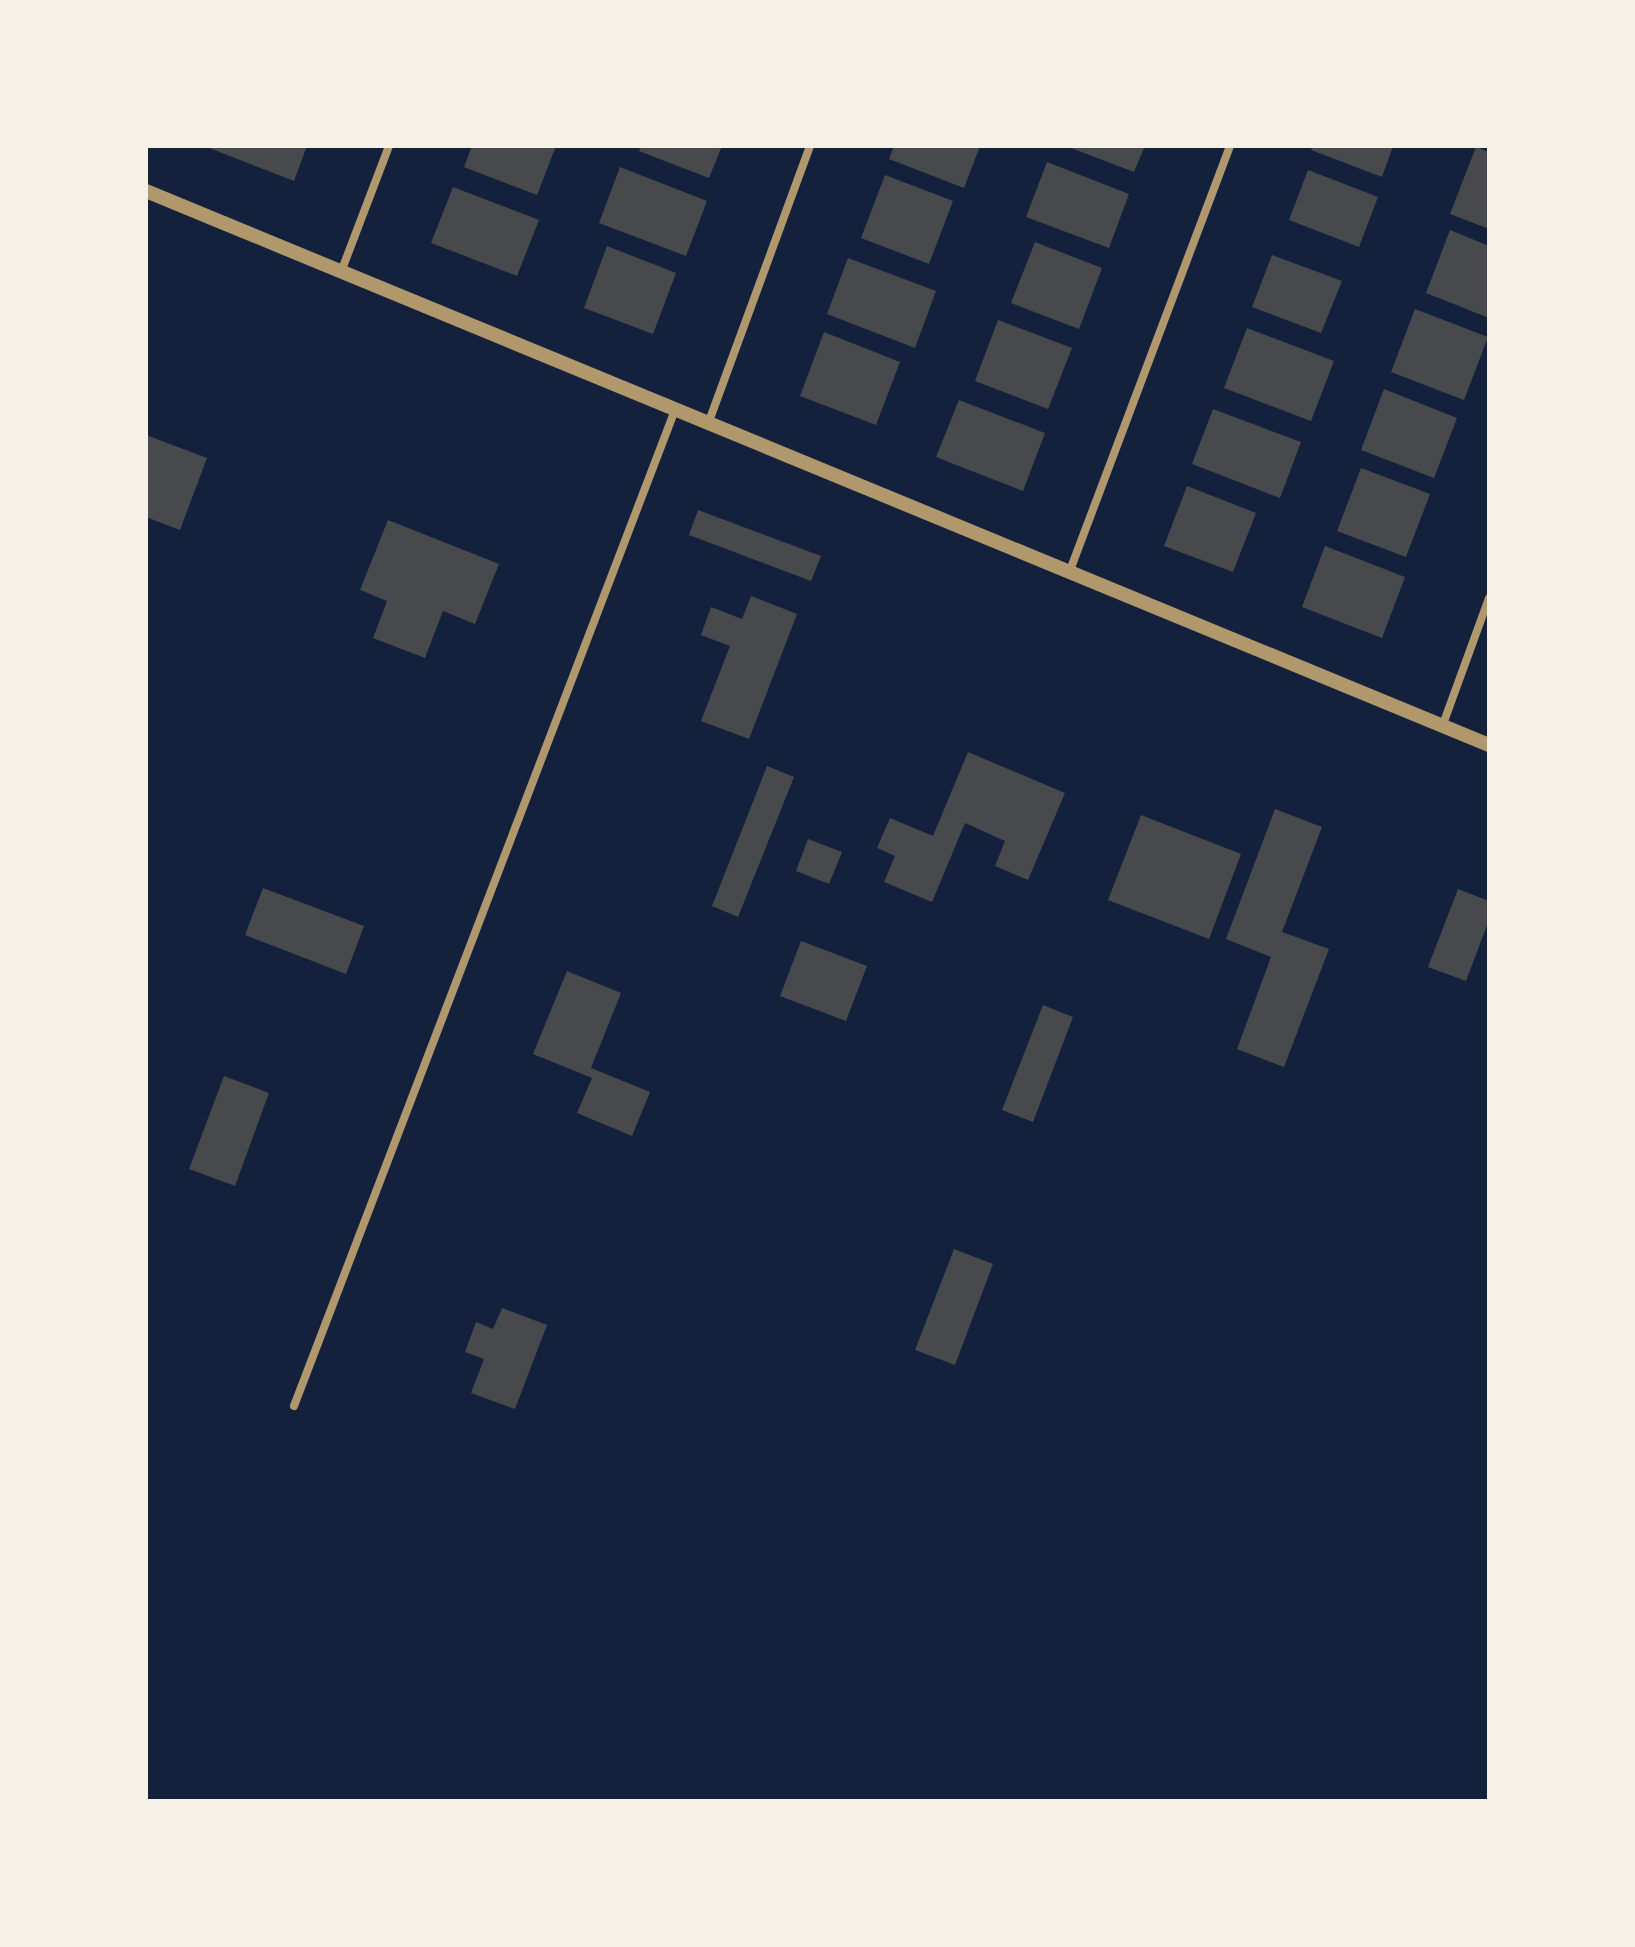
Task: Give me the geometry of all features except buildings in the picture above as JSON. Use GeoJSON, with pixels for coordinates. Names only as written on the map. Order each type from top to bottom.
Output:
{"type":"FeatureCollection","features":[{"type":"Feature","properties":{"kind":"street"},"geometry":{"type":"LineString","coordinates":[[341,272],[389,146]]}},
{"type":"Feature","properties":{"kind":"street"},"geometry":{"type":"LineString","coordinates":[[708,424],[810,146]]}},
{"type":"Feature","properties":{"kind":"street"},"geometry":{"type":"LineString","coordinates":[[1069,574],[1230,146]]}},
{"type":"Feature","properties":{"kind":"street"},"geometry":{"type":"LineString","coordinates":[[146,191],[1489,745]]}},
{"type":"Feature","properties":{"kind":"street"},"geometry":{"type":"LineString","coordinates":[[294,1406],[675,410]]}},
{"type":"Feature","properties":{"kind":"street"},"geometry":{"type":"LineString","coordinates":[[1442,727],[1489,598]]}}]}
